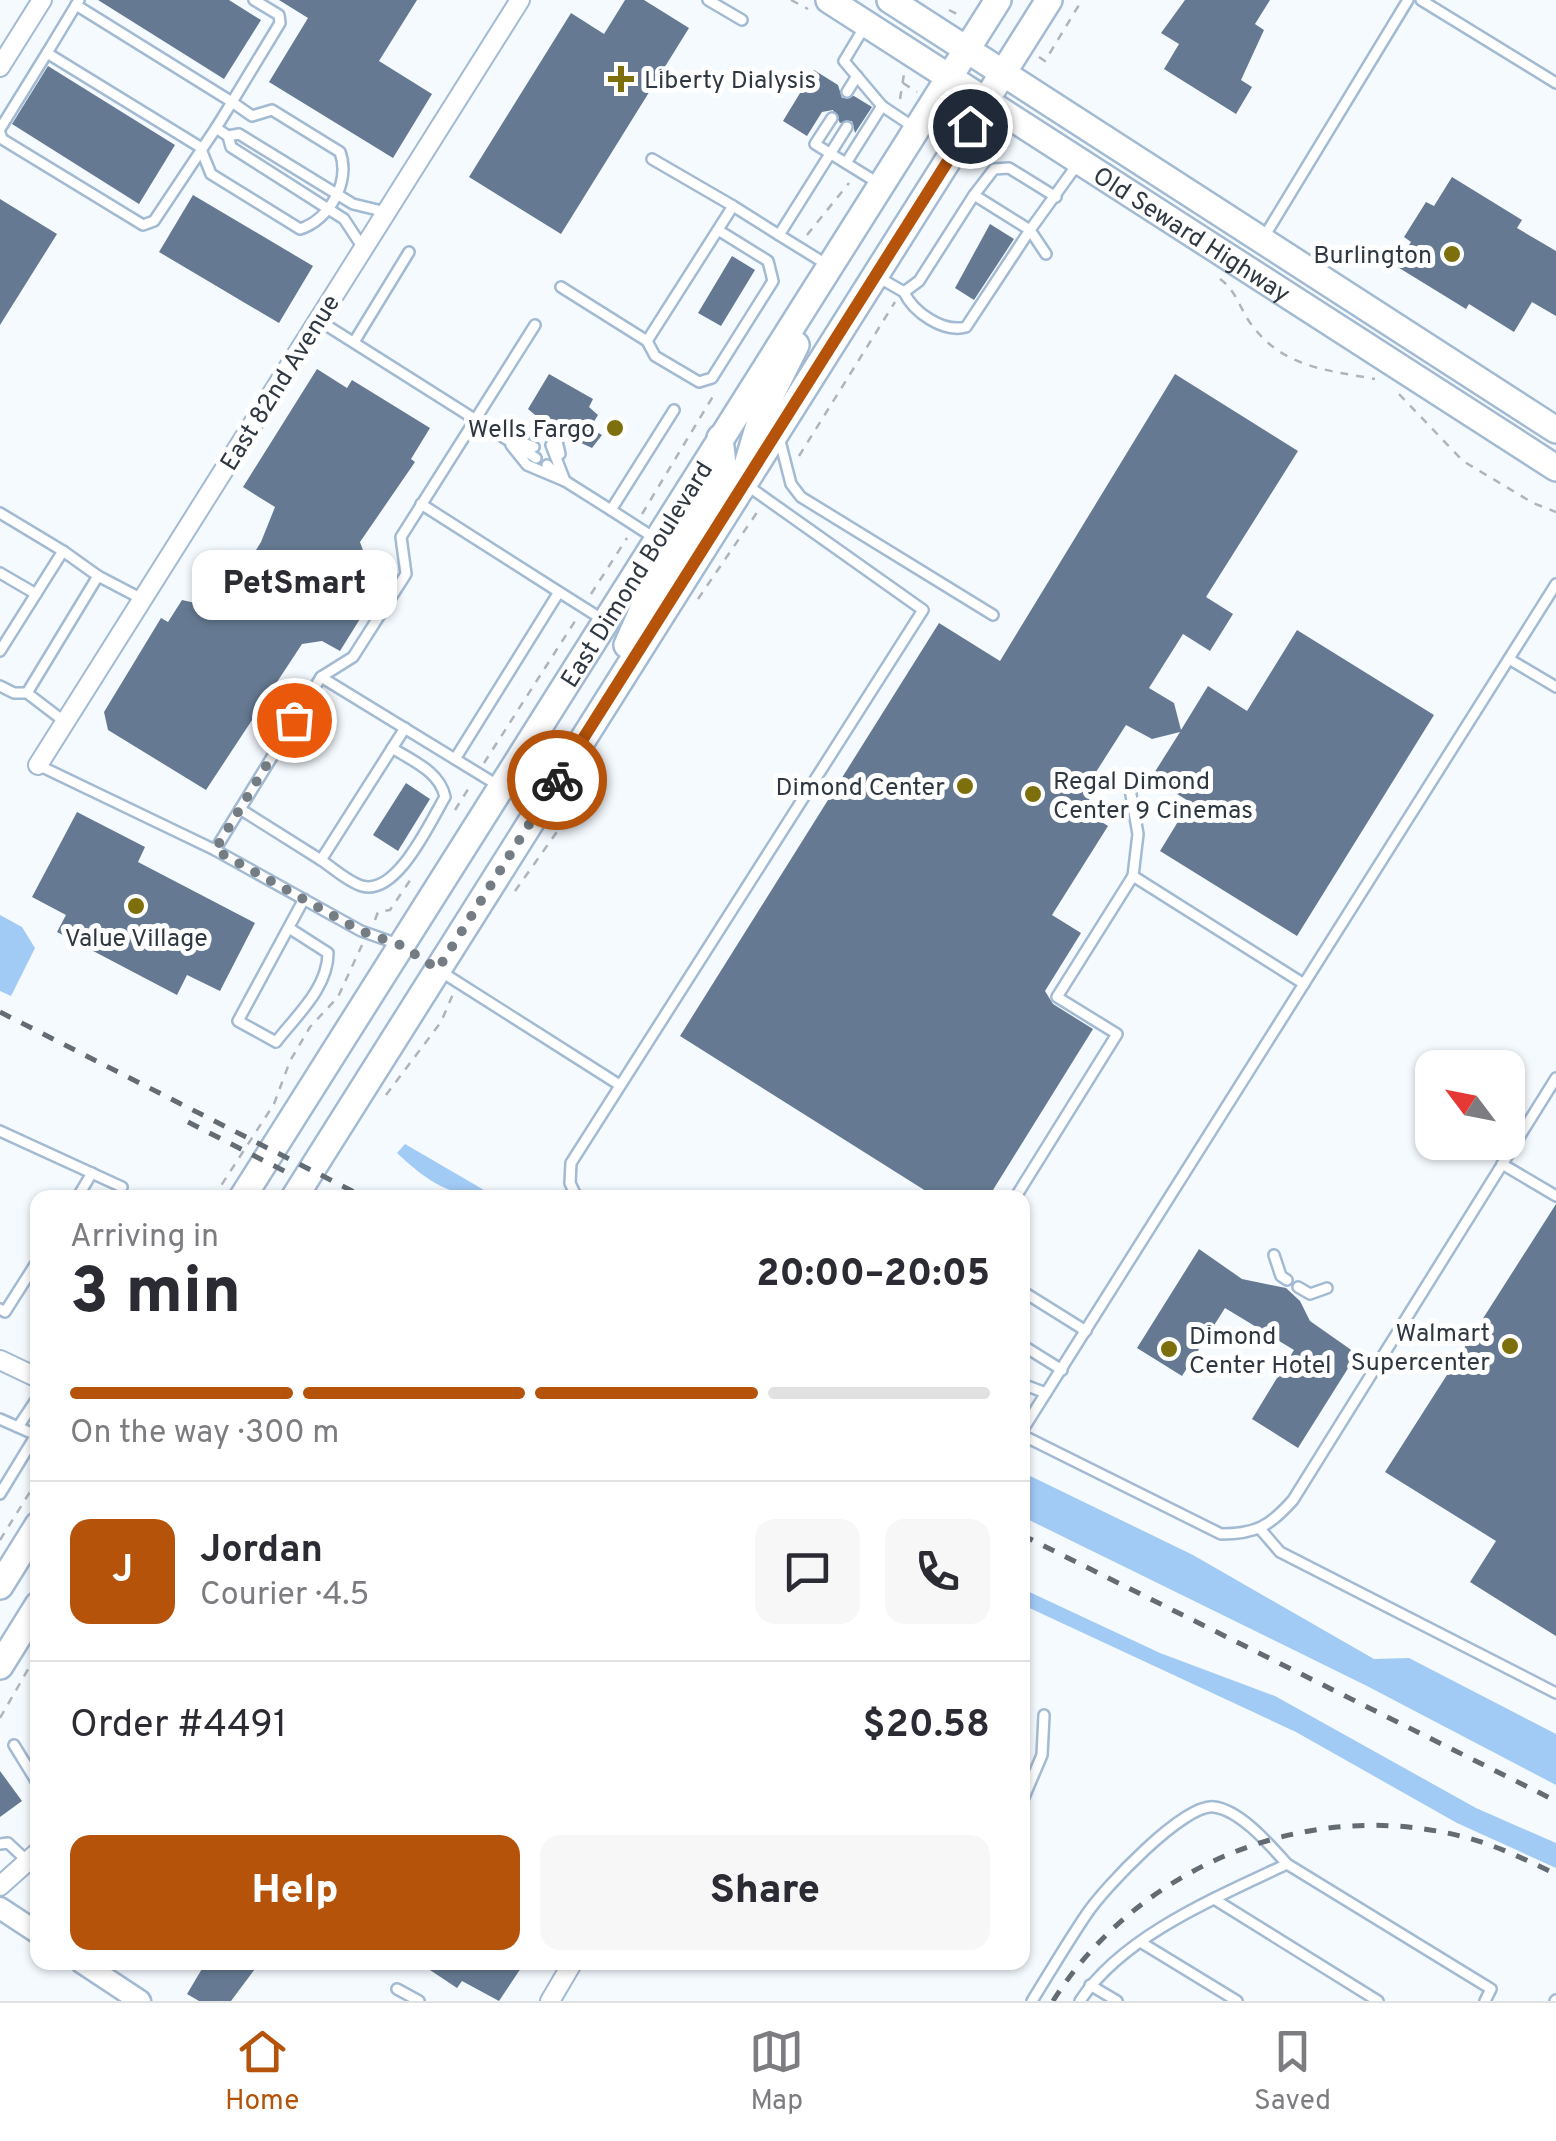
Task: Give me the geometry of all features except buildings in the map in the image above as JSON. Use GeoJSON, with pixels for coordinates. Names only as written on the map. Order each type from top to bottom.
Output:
{"type":"FeatureCollection","features":[{"type":"Feature","properties":{"kind":"main road","name":"Old Seward Highway"},"geometry":{"type":"LineString","coordinates":[[829,0],[1556,468]]}},
{"type":"Feature","properties":{"kind":"main road","name":"Old Seward Highway"},"geometry":{"type":"LineString","coordinates":[[890,0],[1556,431]]}},
{"type":"Feature","properties":{"kind":"main road","name":"East Dimond Boulevard"},"geometry":{"type":"LineString","coordinates":[[247,1190],[400,945],[489,780],[646,532],[720,438],[998,0]]}},
{"type":"Feature","properties":{"kind":"main road","name":"East Dimond Boulevard"},"geometry":{"type":"LineString","coordinates":[[299,1190],[1049,0]]}},
{"type":"Feature","properties":{"kind":"main road"},"geometry":{"type":"LineString","coordinates":[[744,484],[763,410],[835,256]]}},
{"type":"Feature","properties":{"kind":"main road"},"geometry":{"type":"LineString","coordinates":[[1408,372],[1433,370],[1486,404],[1556,431]]}},
{"type":"Feature","properties":{"kind":"main road"},"geometry":{"type":"LineString","coordinates":[[612,692],[650,593],[724,474],[720,438]]}},
{"type":"Feature","properties":{"kind":"main road"},"geometry":{"type":"LineString","coordinates":[[400,945],[438,969]]}},
{"type":"Feature","properties":{"kind":"main road"},"geometry":{"type":"LineString","coordinates":[[0,1586],[30,1537]]}},
{"type":"Feature","properties":{"kind":"main road"},"geometry":{"type":"LineString","coordinates":[[0,1666],[30,1619]]}},
{"type":"Feature","properties":{"kind":"street"},"geometry":{"type":"LineString","coordinates":[[0,67],[42,0]]}},
{"type":"Feature","properties":{"kind":"street","name":"East 82nd Avenue"},"geometry":{"type":"LineString","coordinates":[[38,765],[520,0]]}},
{"type":"Feature","properties":{"kind":"street"},"geometry":{"type":"LineString","coordinates":[[0,1360],[30,1374]]}},
{"type":"Feature","properties":{"kind":"street"},"geometry":{"type":"LineString","coordinates":[[0,1886],[30,1864]]}},
{"type":"Feature","properties":{"kind":"street"},"geometry":{"type":"LineString","coordinates":[[0,1908],[30,1928]]}},
{"type":"Feature","properties":{"kind":"street"},"geometry":{"type":"LineString","coordinates":[[93,1970],[140,2001]]}},
{"type":"Feature","properties":{"kind":"street"},"geometry":{"type":"LineString","coordinates":[[550,2001],[569,1970]]}},
{"type":"Feature","properties":{"kind":"lane"},"geometry":{"type":"LineString","coordinates":[[46,53],[200,147],[211,174],[300,229],[314,225],[338,195],[343,161],[340,152],[272,110],[252,116],[232,102],[78,2],[46,53],[0,131],[2,139],[143,224],[154,221],[200,147],[216,128],[232,102],[280,24],[279,15],[254,0]]}},
{"type":"Feature","properties":{"kind":"lane"},"geometry":{"type":"LineString","coordinates":[[708,0],[742,20]]}},
{"type":"Feature","properties":{"kind":"lane"},"geometry":{"type":"LineString","coordinates":[[1262,240],[1408,0]]}},
{"type":"Feature","properties":{"kind":"lane"},"geometry":{"type":"LineString","coordinates":[[1421,0],[1556,83]]}},
{"type":"Feature","properties":{"kind":"lane"},"geometry":{"type":"LineString","coordinates":[[866,23],[844,61],[882,106],[916,129]]}},
{"type":"Feature","properties":{"kind":"lane"},"geometry":{"type":"LineString","coordinates":[[847,92],[857,76]]}},
{"type":"Feature","properties":{"kind":"lane"},"geometry":{"type":"LineString","coordinates":[[863,102],[869,90]]}},
{"type":"Feature","properties":{"kind":"lane"},"geometry":{"type":"LineString","coordinates":[[846,163],[882,106]]}},
{"type":"Feature","properties":{"kind":"lane"},"geometry":{"type":"LineString","coordinates":[[832,118],[816,144],[881,185]]}},
{"type":"Feature","properties":{"kind":"lane"},"geometry":{"type":"LineString","coordinates":[[216,128],[228,136],[231,147],[344,219],[363,248]]}},
{"type":"Feature","properties":{"kind":"lane"},"geometry":{"type":"LineString","coordinates":[[779,235],[847,128]]}},
{"type":"Feature","properties":{"kind":"lane"},"geometry":{"type":"LineString","coordinates":[[228,136],[239,134],[353,204],[386,212]]}},
{"type":"Feature","properties":{"kind":"lane"},"geometry":{"type":"LineString","coordinates":[[652,158],[779,235],[835,256]]}},
{"type":"Feature","properties":{"kind":"lane"},"geometry":{"type":"LineString","coordinates":[[876,275],[904,292],[910,306],[945,326],[966,327],[1080,160]]}},
{"type":"Feature","properties":{"kind":"lane"},"geometry":{"type":"LineString","coordinates":[[904,292],[919,281],[994,169],[1008,168],[1056,197]]}},
{"type":"Feature","properties":{"kind":"lane"},"geometry":{"type":"LineString","coordinates":[[974,195],[1030,230],[1046,254]]}},
{"type":"Feature","properties":{"kind":"lane"},"geometry":{"type":"LineString","coordinates":[[648,341],[732,206]]}},
{"type":"Feature","properties":{"kind":"lane"},"geometry":{"type":"LineString","coordinates":[[561,287],[648,341],[655,356],[698,382],[712,378],[773,282],[768,261],[718,230]]}},
{"type":"Feature","properties":{"kind":"lane"},"geometry":{"type":"LineString","coordinates":[[354,342],[409,252]]}},
{"type":"Feature","properties":{"kind":"lane"},"geometry":{"type":"LineString","coordinates":[[318,320],[503,435],[547,452],[566,482]]}},
{"type":"Feature","properties":{"kind":"lane"},"geometry":{"type":"LineString","coordinates":[[215,850],[321,677],[353,657],[406,574],[401,537],[535,325]]}},
{"type":"Feature","properties":{"kind":"lane"},"geometry":{"type":"LineString","coordinates":[[611,510],[674,410]]}},
{"type":"Feature","properties":{"kind":"lane"},"geometry":{"type":"LineString","coordinates":[[779,429],[781,456],[800,497],[993,615]]}},
{"type":"Feature","properties":{"kind":"lane"},"geometry":{"type":"LineString","coordinates":[[503,435],[539,438],[503,435]]}},
{"type":"Feature","properties":{"kind":"lane"},"geometry":{"type":"LineString","coordinates":[[503,435],[527,465],[566,482],[646,532]]}},
{"type":"Feature","properties":{"kind":"lane"},"geometry":{"type":"LineString","coordinates":[[547,452],[566,482]]}},
{"type":"Feature","properties":{"kind":"lane"},"geometry":{"type":"LineString","coordinates":[[573,1190],[571,1163],[618,1084],[924,610],[744,484]]}},
{"type":"Feature","properties":{"kind":"lane"},"geometry":{"type":"LineString","coordinates":[[422,504],[594,614]]}},
{"type":"Feature","properties":{"kind":"lane"},"geometry":{"type":"LineString","coordinates":[[0,512],[98,576],[142,599]]}},
{"type":"Feature","properties":{"kind":"lane"},"geometry":{"type":"LineString","coordinates":[[0,650],[63,551]]}},
{"type":"Feature","properties":{"kind":"lane"},"geometry":{"type":"LineString","coordinates":[[0,573],[36,594]]}},
{"type":"Feature","properties":{"kind":"lane"},"geometry":{"type":"LineString","coordinates":[[27,693],[98,576]]}},
{"type":"Feature","properties":{"kind":"lane"},"geometry":{"type":"LineString","coordinates":[[1030,1420],[1556,584]]}},
{"type":"Feature","properties":{"kind":"lane"},"geometry":{"type":"LineString","coordinates":[[455,760],[559,592]]}},
{"type":"Feature","properties":{"kind":"lane"},"geometry":{"type":"LineString","coordinates":[[1509,659],[1556,686]]}},
{"type":"Feature","properties":{"kind":"lane"},"geometry":{"type":"LineString","coordinates":[[321,677],[489,780]]}},
{"type":"Feature","properties":{"kind":"lane"},"geometry":{"type":"LineString","coordinates":[[0,686],[14,693],[27,693],[65,722]]}},
{"type":"Feature","properties":{"kind":"lane"},"geometry":{"type":"LineString","coordinates":[[320,860],[405,728]]}},
{"type":"Feature","properties":{"kind":"lane"},"geometry":{"type":"LineString","coordinates":[[240,809],[361,886],[378,886],[395,878],[446,797],[442,784],[431,773],[392,748]]}},
{"type":"Feature","properties":{"kind":"lane"},"geometry":{"type":"LineString","coordinates":[[38,765],[215,850],[368,933],[400,945]]}},
{"type":"Feature","properties":{"kind":"lane"},"geometry":{"type":"LineString","coordinates":[[1021,1190],[1117,1034],[1056,998],[1133,876],[1138,834],[1128,778]]}},
{"type":"Feature","properties":{"kind":"lane"},"geometry":{"type":"LineString","coordinates":[[1133,876],[1304,984]]}},
{"type":"Feature","properties":{"kind":"lane"},"geometry":{"type":"LineString","coordinates":[[289,928],[328,953],[328,963],[312,997],[276,1042],[238,1021],[304,899]]}},
{"type":"Feature","properties":{"kind":"lane"},"geometry":{"type":"LineString","coordinates":[[438,969],[618,1084]]}},
{"type":"Feature","properties":{"kind":"lane"},"geometry":{"type":"LineString","coordinates":[[1030,1437],[1221,1534],[1261,1530],[1292,1500],[1556,1078]]}},
{"type":"Feature","properties":{"kind":"lane"},"geometry":{"type":"LineString","coordinates":[[0,1131],[122,1187]]}},
{"type":"Feature","properties":{"kind":"lane"},"geometry":{"type":"LineString","coordinates":[[1502,1164],[1556,1196]]}},
{"type":"Feature","properties":{"kind":"lane"},"geometry":{"type":"LineString","coordinates":[[82,1190],[92,1173]]}},
{"type":"Feature","properties":{"kind":"lane"},"geometry":{"type":"LineString","coordinates":[[1274,1255],[1281,1276],[1287,1280]]}},
{"type":"Feature","properties":{"kind":"lane"},"geometry":{"type":"LineString","coordinates":[[0,1309],[5,1312],[30,1273]]}},
{"type":"Feature","properties":{"kind":"lane"},"geometry":{"type":"LineString","coordinates":[[1298,1287],[1310,1294],[1327,1288]]}},
{"type":"Feature","properties":{"kind":"lane"},"geometry":{"type":"LineString","coordinates":[[1030,1296],[1086,1331]]}},
{"type":"Feature","properties":{"kind":"lane"},"geometry":{"type":"LineString","coordinates":[[1030,1350],[1062,1370]]}},
{"type":"Feature","properties":{"kind":"lane"},"geometry":{"type":"LineString","coordinates":[[1030,1387],[1046,1394]]}},
{"type":"Feature","properties":{"kind":"lane"},"geometry":{"type":"LineString","coordinates":[[18,1428],[30,1409]]}},
{"type":"Feature","properties":{"kind":"lane"},"geometry":{"type":"LineString","coordinates":[[0,1419],[30,1433]]}},
{"type":"Feature","properties":{"kind":"lane"},"geometry":{"type":"LineString","coordinates":[[0,1494],[30,1446]]}},
{"type":"Feature","properties":{"kind":"lane"},"geometry":{"type":"LineString","coordinates":[[1261,1530],[1280,1552],[1556,1692]]}},
{"type":"Feature","properties":{"kind":"lane"},"geometry":{"type":"LineString","coordinates":[[1030,1783],[1042,1755],[1044,1715]]}},
{"type":"Feature","properties":{"kind":"lane"},"geometry":{"type":"LineString","coordinates":[[14,1745],[30,1771]]}},
{"type":"Feature","properties":{"kind":"lane"},"geometry":{"type":"LineString","coordinates":[[1032,2001],[1088,1911],[1159,1836],[1205,1806],[1220,1807],[1266,1840],[1287,1864],[1491,1988],[1485,2001]]}},
{"type":"Feature","properties":{"kind":"lane"},"geometry":{"type":"LineString","coordinates":[[0,1844],[8,1842],[30,1858]]}},
{"type":"Feature","properties":{"kind":"lane"},"geometry":{"type":"LineString","coordinates":[[1080,2001],[1090,1985],[1173,1918],[1287,1864]]}},
{"type":"Feature","properties":{"kind":"lane"},"geometry":{"type":"LineString","coordinates":[[1214,1899],[1378,2001]]}},
{"type":"Feature","properties":{"kind":"lane"},"geometry":{"type":"LineString","coordinates":[[1142,1943],[1237,2001]]}},
{"type":"Feature","properties":{"kind":"lane"},"geometry":{"type":"LineString","coordinates":[[1090,1985],[1117,2001]]}},
{"type":"Feature","properties":{"kind":"lane"},"geometry":{"type":"LineString","coordinates":[[397,1989],[418,2001]]}},
{"type":"Feature","properties":{"kind":"path"},"geometry":{"type":"LineString","coordinates":[[1045,61],[1082,0]]}},
{"type":"Feature","properties":{"kind":"path"},"geometry":{"type":"LineString","coordinates":[[1230,286],[1247,319],[1276,350],[1324,372],[1374,378]]}},
{"type":"Feature","properties":{"kind":"path"},"geometry":{"type":"LineString","coordinates":[[451,816],[489,780],[646,532],[718,388]]}},
{"type":"Feature","properties":{"kind":"path"},"geometry":{"type":"LineString","coordinates":[[1411,402],[1446,448],[1463,461],[1533,503],[1556,512]]}},
{"type":"Feature","properties":{"kind":"path"},"geometry":{"type":"LineString","coordinates":[[217,1190],[274,1104],[290,1061],[310,1027],[338,996],[378,912],[390,910],[415,872]]}},
{"type":"Feature","properties":{"kind":"path"},"geometry":{"type":"LineString","coordinates":[[0,1540],[30,1491]]}},
{"type":"Feature","properties":{"kind":"path"},"geometry":{"type":"LineString","coordinates":[[0,1718],[30,1666]]}},
{"type":"Feature","properties":{"kind":"shaded area"},"geometry":{"type":"Polygon","coordinates":[[[0,915],[22,927],[35,948],[11,996],[0,991],[0,915]]]}},
{"type":"Feature","properties":{"kind":"shaded area"},"geometry":{"type":"Polygon","coordinates":[[[405,1144],[484,1190],[442,1187],[397,1153],[405,1144]]]}},
{"type":"Feature","properties":{"kind":"shaded area"},"geometry":{"type":"Polygon","coordinates":[[[1030,1476],[1193,1555],[1374,1659],[1409,1658],[1556,1734],[1556,1785],[1367,1686],[1030,1520],[1030,1476]]]}},
{"type":"Feature","properties":{"kind":"shaded area"},"geometry":{"type":"Polygon","coordinates":[[[1030,1592],[1160,1653],[1275,1696],[1476,1808],[1556,1843],[1556,1868],[1457,1823],[1296,1732],[1030,1608],[1030,1592]]]}},
{"type":"Feature","properties":{"kind":"railway"},"geometry":{"type":"LineString","coordinates":[[0,1012],[350,1190]]}},
{"type":"Feature","properties":{"kind":"railway"},"geometry":{"type":"LineString","coordinates":[[188,1122],[290,1174]]}},
{"type":"Feature","properties":{"kind":"railway"},"geometry":{"type":"LineString","coordinates":[[1030,1539],[1556,1801]]}},
{"type":"Feature","properties":{"kind":"railway"},"geometry":{"type":"LineString","coordinates":[[1053,2001],[1089,1954],[1131,1913],[1179,1879],[1232,1853],[1288,1835],[1346,1826],[1405,1827],[1476,1840],[1556,1874]]}},
{"type":"Feature","properties":{"kind":"way so far"},"geometry":{"type":"LineString","coordinates":[[294,720],[215,850],[361,931],[400,945],[438,969],[557,780]]}},
{"type":"Feature","properties":{"kind":"place","name":"Liberty Dialysis"},"geometry":{"type":"Point","coordinates":[621,79]}},
{"type":"Feature","properties":{"kind":"place","name":"Burlington"},"geometry":{"type":"Point","coordinates":[1452,254]}},
{"type":"Feature","properties":{"kind":"place","name":"Wells Fargo"},"geometry":{"type":"Point","coordinates":[615,428]}},
{"type":"Feature","properties":{"kind":"place","name":"PetSmart"},"geometry":{"type":"Point","coordinates":[294,720]}},
{"type":"Feature","properties":{"kind":"place","name":"Dimond Center"},"geometry":{"type":"Point","coordinates":[965,786]}},
{"type":"Feature","properties":{"kind":"place","name":"Regal Dimond Center 9 Cinemas"},"geometry":{"type":"Point","coordinates":[1033,794]}},
{"type":"Feature","properties":{"kind":"place","name":"Value Village"},"geometry":{"type":"Point","coordinates":[136,906]}},
{"type":"Feature","properties":{"kind":"place","name":"Walmart Supercenter"},"geometry":{"type":"Point","coordinates":[1510,1346]}},
{"type":"Feature","properties":{"kind":"place","name":"Dimond Center Hotel"},"geometry":{"type":"Point","coordinates":[1169,1349]}},
{"type":"Feature","properties":{"kind":"route"},"geometry":{"type":"LineString","coordinates":[[557,780],[970,126]]}}]}
